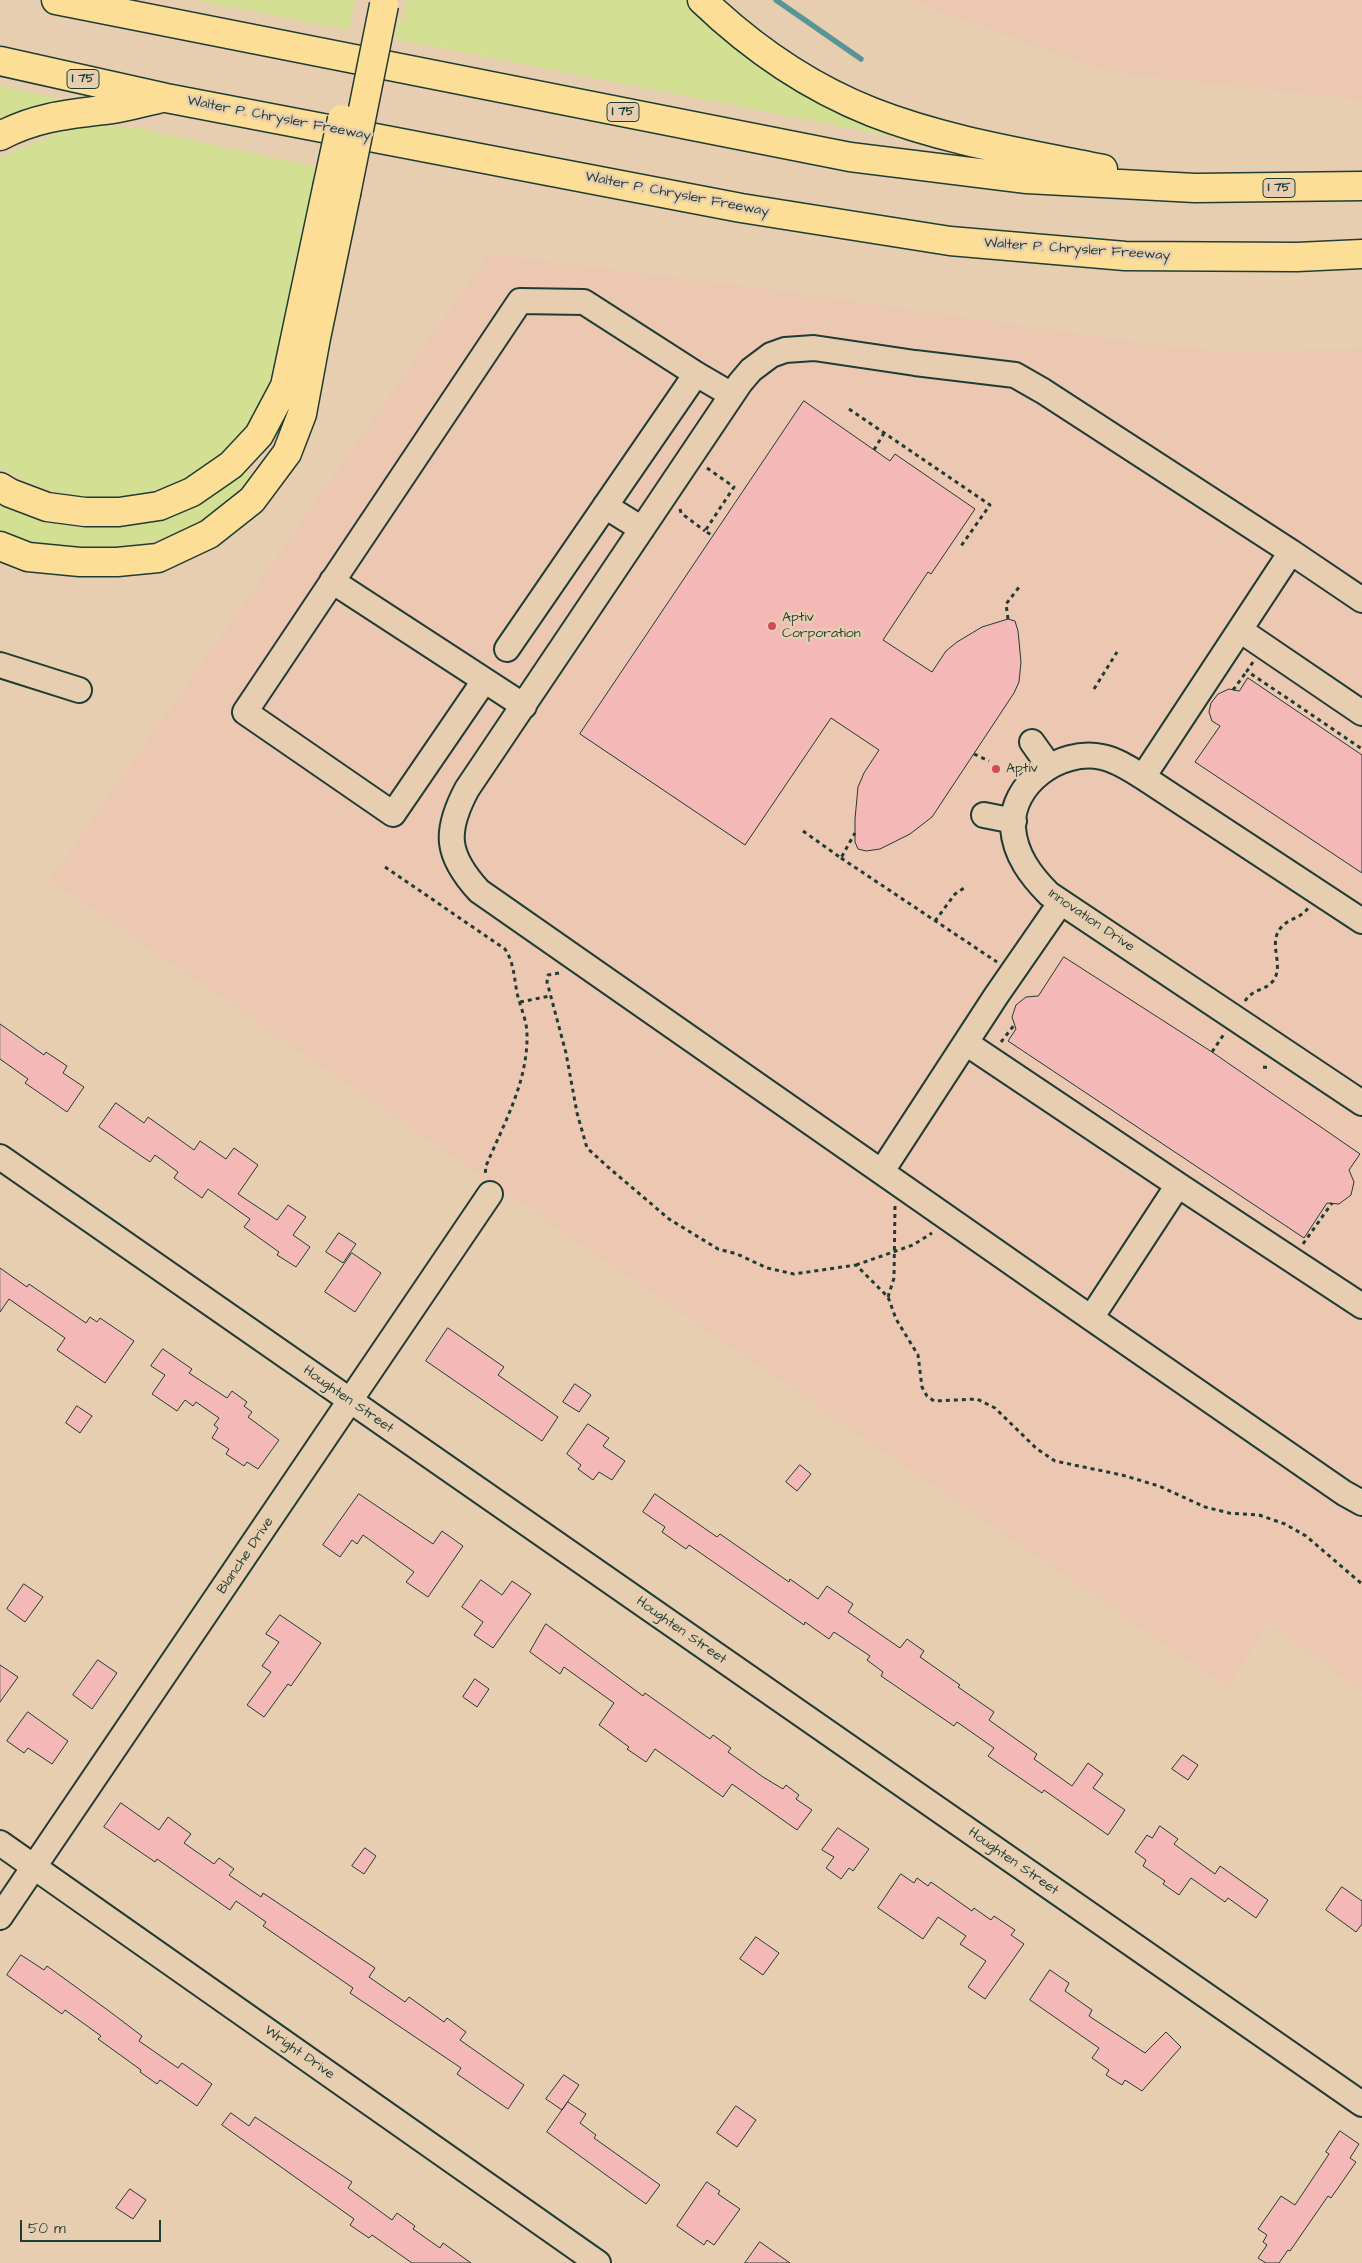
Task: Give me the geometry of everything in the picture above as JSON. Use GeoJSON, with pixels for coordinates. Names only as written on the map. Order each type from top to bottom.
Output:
{"type":"FeatureCollection","features":[{"type":"Feature","properties":{"kind":"highway","name":"I 75"},"geometry":{"type":"LineString","coordinates":[[56,0],[850,157],[1027,178],[1195,188],[1362,186]]}},
{"type":"Feature","properties":{"kind":"highway"},"geometry":{"type":"LineString","coordinates":[[702,0],[742,36],[776,61],[838,97],[872,112],[946,136],[1195,188]]}},
{"type":"Feature","properties":{"kind":"highway"},"geometry":{"type":"LineString","coordinates":[[0,487],[10,493],[47,507],[85,512],[119,512],[159,506],[192,492],[231,465],[259,435],[285,386],[336,191],[376,1]]}},
{"type":"Feature","properties":{"kind":"highway","name":"Walter P. Chrysler Freeway"},"geometry":{"type":"LineString","coordinates":[[0,60],[166,98],[741,208],[950,241],[1125,256],[1297,257],[1362,254]]}},
{"type":"Feature","properties":{"kind":"highway"},"geometry":{"type":"LineString","coordinates":[[0,136],[21,125],[71,112],[114,108],[166,98]]}},
{"type":"Feature","properties":{"kind":"highway"},"geometry":{"type":"LineString","coordinates":[[0,546],[28,557],[80,562],[117,562],[158,558],[209,534],[252,500],[286,453],[302,414],[316,338],[336,191]]}},
{"type":"Feature","properties":{"kind":"street"},"geometry":{"type":"LineString","coordinates":[[484,681],[393,814],[245,712],[520,301],[584,302],[696,374],[732,394]]}},
{"type":"Feature","properties":{"kind":"street"},"geometry":{"type":"LineString","coordinates":[[1362,600],[1043,391],[1015,375],[915,363],[842,351],[800,348],[785,350],[766,359],[751,370],[732,394],[468,789],[452,822],[452,845],[457,862],[465,876],[479,892],[1091,1318],[1362,1504]]}},
{"type":"Feature","properties":{"kind":"street"},"geometry":{"type":"LineString","coordinates":[[507,649],[696,374]]}},
{"type":"Feature","properties":{"kind":"street"},"geometry":{"type":"LineString","coordinates":[[605,506],[642,529]]}},
{"type":"Feature","properties":{"kind":"street"},"geometry":{"type":"LineString","coordinates":[[1143,777],[1291,552]]}},
{"type":"Feature","properties":{"kind":"street"},"geometry":{"type":"LineString","coordinates":[[332,582],[524,706]]}},
{"type":"Feature","properties":{"kind":"street"},"geometry":{"type":"LineString","coordinates":[[1240,630],[1362,712]]}},
{"type":"Feature","properties":{"kind":"street"},"geometry":{"type":"LineString","coordinates":[[0,665],[79,690]]}},
{"type":"Feature","properties":{"kind":"street"},"geometry":{"type":"LineString","coordinates":[[1032,742],[1049,766]]}},
{"type":"Feature","properties":{"kind":"street","name":"Innovation Drive"},"geometry":{"type":"LineString","coordinates":[[1362,921],[1143,777],[1122,764],[1103,757],[1084,755],[1067,758],[1049,766],[1024,789],[1015,808],[1016,846],[1034,879],[1049,894],[1362,1102]]}},
{"type":"Feature","properties":{"kind":"street"},"geometry":{"type":"LineString","coordinates":[[984,815],[1014,821]]}},
{"type":"Feature","properties":{"kind":"street"},"geometry":{"type":"LineString","coordinates":[[882,1171],[1061,902]]}},
{"type":"Feature","properties":{"kind":"street"},"geometry":{"type":"LineString","coordinates":[[966,1043],[1362,1306]]}},
{"type":"Feature","properties":{"kind":"street","name":"Houghten Street"},"geometry":{"type":"LineString","coordinates":[[0,1157],[1362,2104]]}},
{"type":"Feature","properties":{"kind":"street"},"geometry":{"type":"LineString","coordinates":[[1091,1318],[1178,1185]]}},
{"type":"Feature","properties":{"kind":"street","name":"Blanche Drive"},"geometry":{"type":"LineString","coordinates":[[0,1917],[351,1402],[490,1194]]}},
{"type":"Feature","properties":{"kind":"street","name":"Wright Drive"},"geometry":{"type":"LineString","coordinates":[[0,1843],[598,2263]]}},
{"type":"Feature","properties":{"kind":"path"},"geometry":{"type":"LineString","coordinates":[[849,409],[990,504],[961,546]]}},
{"type":"Feature","properties":{"kind":"path"},"geometry":{"type":"LineString","coordinates":[[874,450],[884,433]]}},
{"type":"Feature","properties":{"kind":"path"},"geometry":{"type":"LineString","coordinates":[[701,463],[734,487],[705,531]]}},
{"type":"Feature","properties":{"kind":"path"},"geometry":{"type":"LineString","coordinates":[[680,506],[681,513],[712,536]]}},
{"type":"Feature","properties":{"kind":"path"},"geometry":{"type":"LineString","coordinates":[[1008,619],[1006,604],[1020,586]]}},
{"type":"Feature","properties":{"kind":"path"},"geometry":{"type":"LineString","coordinates":[[1233,690],[1264,646]]}},
{"type":"Feature","properties":{"kind":"path"},"geometry":{"type":"LineString","coordinates":[[1094,689],[1117,652]]}},
{"type":"Feature","properties":{"kind":"path"},"geometry":{"type":"LineString","coordinates":[[1247,671],[1362,749]]}},
{"type":"Feature","properties":{"kind":"path"},"geometry":{"type":"LineString","coordinates":[[974,754],[989,761]]}},
{"type":"Feature","properties":{"kind":"path"},"geometry":{"type":"LineString","coordinates":[[803,832],[1003,966]]}},
{"type":"Feature","properties":{"kind":"path"},"geometry":{"type":"LineString","coordinates":[[841,858],[855,832]]}},
{"type":"Feature","properties":{"kind":"path"},"geometry":{"type":"LineString","coordinates":[[385,868],[505,949],[512,961],[527,1032],[525,1060],[522,1081],[486,1166],[484,1188],[490,1194]]}},
{"type":"Feature","properties":{"kind":"path"},"geometry":{"type":"LineString","coordinates":[[935,921],[955,894],[964,888]]}},
{"type":"Feature","properties":{"kind":"path"},"geometry":{"type":"LineString","coordinates":[[1242,1008],[1250,994],[1264,988],[1273,981],[1278,972],[1275,941],[1283,924],[1304,914],[1309,907]]}},
{"type":"Feature","properties":{"kind":"path"},"geometry":{"type":"LineString","coordinates":[[561,973],[548,975],[547,982],[566,1053],[587,1148],[669,1219],[718,1249],[737,1254],[767,1268],[794,1274],[856,1265],[896,1252],[913,1245],[936,1230],[929,1226]]}},
{"type":"Feature","properties":{"kind":"path"},"geometry":{"type":"LineString","coordinates":[[520,1002],[550,996]]}},
{"type":"Feature","properties":{"kind":"path"},"geometry":{"type":"LineString","coordinates":[[1003,1039],[1015,1024]]}},
{"type":"Feature","properties":{"kind":"path"},"geometry":{"type":"LineString","coordinates":[[1212,1052],[1227,1029]]}},
{"type":"Feature","properties":{"kind":"path"},"geometry":{"type":"LineString","coordinates":[[888,1297],[894,1278],[896,1252],[895,1201],[902,1206]]}},
{"type":"Feature","properties":{"kind":"path"},"geometry":{"type":"LineString","coordinates":[[856,1265],[888,1297],[896,1319],[918,1355],[922,1387],[927,1396],[934,1401],[977,1399],[995,1408],[1037,1449],[1055,1461],[1122,1474],[1159,1486],[1205,1508],[1229,1513],[1259,1515],[1285,1524],[1306,1536],[1362,1584]]}},
{"type":"Feature","properties":{"kind":"shaded area"},"geometry":{"type":"Polygon","coordinates":[[[913,0],[1362,0],[1362,100],[1114,73],[933,10],[913,0]]]}},
{"type":"Feature","properties":{"kind":"shaded area"},"geometry":{"type":"Polygon","coordinates":[[[489,254],[796,293],[1161,346],[1226,351],[1362,349],[1362,1691],[1269,1624],[1227,1687],[50,880],[489,254]]]}},
{"type":"Feature","properties":{"kind":"green space"},"geometry":{"type":"Polygon","coordinates":[[[195,0],[355,0],[349,30],[195,0]]]}},
{"type":"Feature","properties":{"kind":"green space"},"geometry":{"type":"Polygon","coordinates":[[[407,0],[687,0],[704,15],[902,132],[898,137],[874,133],[395,39],[398,19],[403,20],[407,0]]]}},
{"type":"Feature","properties":{"kind":"green space"},"geometry":{"type":"Polygon","coordinates":[[[0,86],[66,100],[63,105],[0,123],[0,86]]]}},
{"type":"Feature","properties":{"kind":"green space"},"geometry":{"type":"Polygon","coordinates":[[[98,126],[132,127],[321,168],[278,376],[262,411],[222,457],[179,483],[128,498],[79,498],[34,485],[0,468],[0,157],[62,131],[98,126]]]}},
{"type":"Feature","properties":{"kind":"green space"},"geometry":{"type":"Polygon","coordinates":[[[243,468],[252,477],[228,499],[192,527],[165,538],[127,547],[87,550],[48,546],[18,540],[0,533],[0,502],[29,516],[78,528],[127,525],[169,516],[217,492],[243,468]]]}},
{"type":"Feature","properties":{"kind":"building","name":"Aptiv Corporation"},"geometry":{"type":"Polygon","coordinates":[[[804,401],[890,461],[895,454],[975,509],[931,574],[928,572],[883,640],[932,672],[946,651],[982,627],[1008,619],[1015,621],[1018,631],[1021,662],[1019,682],[1014,693],[932,817],[910,834],[880,849],[866,851],[858,849],[855,842],[858,787],[864,773],[879,750],[831,718],[745,845],[580,734],[804,401]]]}},
{"type":"Feature","properties":{"kind":"building"},"geometry":{"type":"Polygon","coordinates":[[[1248,678],[1362,755],[1362,873],[1195,762],[1220,726],[1212,721],[1209,712],[1211,703],[1218,694],[1229,689],[1239,691],[1248,678]]]}},
{"type":"Feature","properties":{"kind":"building"},"geometry":{"type":"Polygon","coordinates":[[[1064,957],[1212,1052],[1360,1154],[1349,1170],[1354,1182],[1351,1195],[1339,1204],[1327,1203],[1304,1238],[1008,1041],[1016,1029],[1012,1017],[1016,1005],[1026,997],[1038,996],[1064,957]]]}},
{"type":"Feature","properties":{"kind":"building"},"geometry":{"type":"Polygon","coordinates":[[[0,1024],[44,1055],[46,1052],[67,1066],[63,1073],[84,1087],[67,1112],[25,1083],[28,1079],[0,1059],[0,1024]]]}},
{"type":"Feature","properties":{"kind":"building"},"geometry":{"type":"Polygon","coordinates":[[[116,1103],[144,1123],[148,1117],[194,1150],[200,1141],[226,1159],[234,1148],[258,1165],[238,1194],[277,1220],[288,1205],[306,1217],[293,1235],[310,1247],[296,1267],[277,1255],[279,1252],[244,1227],[250,1219],[208,1189],[202,1198],[174,1178],[178,1172],[155,1155],[150,1162],[99,1127],[116,1103]]]}},
{"type":"Feature","properties":{"kind":"building"},"geometry":{"type":"Polygon","coordinates":[[[339,1233],[356,1244],[343,1263],[326,1252],[339,1233]]]}},
{"type":"Feature","properties":{"kind":"building"},"geometry":{"type":"Polygon","coordinates":[[[352,1253],[381,1273],[355,1312],[325,1292],[352,1253]]]}},
{"type":"Feature","properties":{"kind":"building"},"geometry":{"type":"Polygon","coordinates":[[[0,1268],[27,1287],[29,1284],[86,1323],[90,1317],[97,1322],[100,1318],[134,1341],[105,1383],[57,1350],[65,1338],[9,1299],[0,1312],[0,1268]]]}},
{"type":"Feature","properties":{"kind":"building"},"geometry":{"type":"Polygon","coordinates":[[[448,1328],[504,1367],[498,1375],[558,1417],[542,1441],[426,1361],[448,1328]]]}},
{"type":"Feature","properties":{"kind":"building"},"geometry":{"type":"Polygon","coordinates":[[[163,1349],[192,1369],[189,1373],[227,1398],[232,1391],[247,1402],[244,1406],[252,1412],[248,1417],[279,1440],[258,1469],[247,1462],[244,1466],[226,1454],[229,1449],[212,1438],[218,1428],[214,1425],[219,1418],[196,1402],[193,1406],[185,1400],[177,1411],[152,1394],[165,1375],[151,1366],[163,1349]]]}},
{"type":"Feature","properties":{"kind":"building"},"geometry":{"type":"Polygon","coordinates":[[[575,1384],[591,1395],[579,1412],[563,1402],[575,1384]]]}},
{"type":"Feature","properties":{"kind":"building"},"geometry":{"type":"Polygon","coordinates":[[[77,1406],[92,1416],[80,1433],[66,1423],[77,1406]]]}},
{"type":"Feature","properties":{"kind":"building"},"geometry":{"type":"Polygon","coordinates":[[[588,1424],[609,1438],[603,1446],[625,1461],[612,1480],[599,1472],[593,1480],[578,1469],[581,1465],[567,1454],[588,1424]]]}},
{"type":"Feature","properties":{"kind":"building"},"geometry":{"type":"Polygon","coordinates":[[[800,1465],[811,1474],[797,1491],[786,1482],[800,1465]]]}},
{"type":"Feature","properties":{"kind":"building"},"geometry":{"type":"Polygon","coordinates":[[[359,1494],[433,1544],[442,1531],[463,1546],[428,1597],[406,1582],[414,1572],[363,1535],[357,1544],[352,1540],[340,1557],[323,1545],[359,1494]]]}},
{"type":"Feature","properties":{"kind":"building"},"geometry":{"type":"Polygon","coordinates":[[[655,1494],[717,1537],[720,1534],[789,1582],[790,1579],[818,1599],[827,1586],[853,1604],[848,1612],[900,1648],[907,1639],[924,1651],[920,1657],[994,1712],[989,1720],[1037,1754],[1034,1759],[1072,1786],[1088,1763],[1103,1774],[1093,1788],[1125,1810],[1108,1835],[1044,1790],[1042,1793],[988,1756],[994,1748],[957,1722],[954,1726],[881,1676],[883,1672],[867,1660],[870,1656],[834,1632],[829,1639],[805,1622],[804,1625],[689,1545],[686,1549],[662,1532],[665,1527],[643,1512],[655,1494]]]}},
{"type":"Feature","properties":{"kind":"building"},"geometry":{"type":"Polygon","coordinates":[[[481,1580],[502,1595],[512,1581],[531,1594],[493,1648],[474,1635],[483,1622],[462,1607],[481,1580]]]}},
{"type":"Feature","properties":{"kind":"building"},"geometry":{"type":"Polygon","coordinates":[[[24,1584],[43,1597],[25,1622],[7,1609],[24,1584]]]}},
{"type":"Feature","properties":{"kind":"building"},"geometry":{"type":"Polygon","coordinates":[[[280,1615],[321,1643],[291,1686],[288,1684],[264,1717],[247,1705],[271,1672],[262,1666],[279,1642],[266,1634],[280,1615]]]}},
{"type":"Feature","properties":{"kind":"building"},"geometry":{"type":"Polygon","coordinates":[[[546,1624],[643,1696],[645,1693],[710,1739],[713,1735],[731,1748],[728,1752],[763,1777],[783,1789],[786,1785],[799,1795],[796,1799],[812,1810],[797,1830],[732,1784],[723,1797],[655,1749],[646,1762],[627,1749],[629,1747],[599,1725],[614,1703],[564,1667],[560,1674],[530,1652],[546,1624]]]}},
{"type":"Feature","properties":{"kind":"building"},"geometry":{"type":"Polygon","coordinates":[[[98,1660],[117,1673],[92,1709],[73,1695],[98,1660]]]}},
{"type":"Feature","properties":{"kind":"building"},"geometry":{"type":"Polygon","coordinates":[[[0,1665],[18,1677],[0,1702],[0,1665]]]}},
{"type":"Feature","properties":{"kind":"building"},"geometry":{"type":"Polygon","coordinates":[[[475,1679],[489,1689],[477,1707],[463,1697],[475,1679]]]}},
{"type":"Feature","properties":{"kind":"building"},"geometry":{"type":"Polygon","coordinates":[[[28,1712],[68,1741],[52,1764],[28,1748],[24,1753],[7,1741],[28,1712]]]}},
{"type":"Feature","properties":{"kind":"building"},"geometry":{"type":"Polygon","coordinates":[[[1183,1755],[1198,1765],[1188,1780],[1172,1769],[1183,1755]]]}},
{"type":"Feature","properties":{"kind":"building"},"geometry":{"type":"Polygon","coordinates":[[[121,1803],[159,1830],[168,1817],[191,1834],[184,1843],[214,1864],[219,1858],[234,1869],[229,1875],[261,1897],[263,1893],[375,1968],[369,1977],[405,2002],[409,1997],[444,2022],[447,2018],[466,2032],[460,2040],[524,2085],[508,2109],[457,2074],[461,2068],[350,1993],[353,1988],[263,1926],[266,1922],[236,1901],[230,1910],[157,1859],[155,1862],[104,1827],[121,1803]]]}},
{"type":"Feature","properties":{"kind":"building"},"geometry":{"type":"Polygon","coordinates":[[[1160,1826],[1178,1839],[1174,1844],[1215,1874],[1220,1866],[1268,1900],[1256,1918],[1228,1898],[1225,1902],[1191,1878],[1179,1895],[1163,1884],[1165,1881],[1143,1866],[1146,1860],[1135,1852],[1147,1835],[1152,1838],[1160,1826]]]}},
{"type":"Feature","properties":{"kind":"building"},"geometry":{"type":"Polygon","coordinates":[[[838,1828],[869,1849],[853,1871],[849,1868],[841,1879],[826,1868],[834,1857],[822,1850],[838,1828]]]}},
{"type":"Feature","properties":{"kind":"building"},"geometry":{"type":"Polygon","coordinates":[[[365,1848],[376,1856],[364,1874],[352,1866],[365,1848]]]}},
{"type":"Feature","properties":{"kind":"building"},"geometry":{"type":"Polygon","coordinates":[[[901,1874],[914,1883],[917,1878],[928,1886],[931,1882],[972,1911],[974,1908],[991,1920],[994,1916],[1015,1930],[1011,1935],[1024,1944],[985,1999],[968,1987],[986,1961],[960,1944],[966,1936],[938,1917],[923,1939],[878,1908],[901,1874]]]}},
{"type":"Feature","properties":{"kind":"building"},"geometry":{"type":"Polygon","coordinates":[[[1342,1887],[1362,1901],[1362,1924],[1356,1932],[1326,1910],[1342,1887]]]}},
{"type":"Feature","properties":{"kind":"building"},"geometry":{"type":"Polygon","coordinates":[[[756,1937],[779,1953],[763,1975],[740,1959],[756,1937]]]}},
{"type":"Feature","properties":{"kind":"building"},"geometry":{"type":"Polygon","coordinates":[[[21,1955],[44,1970],[47,1966],[142,2036],[139,2041],[178,2068],[182,2063],[212,2084],[197,2106],[160,2080],[157,2084],[98,2039],[101,2036],[65,2010],[62,2014],[7,1975],[21,1955]]]}},
{"type":"Feature","properties":{"kind":"building"},"geometry":{"type":"Polygon","coordinates":[[[1050,1970],[1069,1983],[1065,1991],[1092,2010],[1089,2016],[1145,2053],[1166,2032],[1181,2047],[1142,2091],[1125,2080],[1122,2085],[1106,2075],[1109,2070],[1092,2058],[1099,2048],[1030,2000],[1050,1970]]]}},
{"type":"Feature","properties":{"kind":"building"},"geometry":{"type":"Polygon","coordinates":[[[564,2075],[579,2085],[562,2110],[546,2099],[564,2075]]]}},
{"type":"Feature","properties":{"kind":"building"},"geometry":{"type":"Polygon","coordinates":[[[568,2102],[586,2114],[580,2123],[596,2135],[594,2138],[660,2185],[646,2204],[547,2132],[568,2102]]]}},
{"type":"Feature","properties":{"kind":"building"},"geometry":{"type":"Polygon","coordinates":[[[736,2106],[756,2120],[737,2147],[717,2133],[736,2106]]]}},
{"type":"Feature","properties":{"kind":"building"},"geometry":{"type":"Polygon","coordinates":[[[231,2113],[249,2126],[255,2117],[352,2182],[348,2188],[392,2220],[397,2213],[415,2226],[413,2229],[440,2248],[443,2243],[471,2263],[412,2263],[372,2235],[369,2238],[350,2225],[354,2219],[222,2125],[231,2113]]]}},
{"type":"Feature","properties":{"kind":"building"},"geometry":{"type":"Polygon","coordinates":[[[1340,2131],[1359,2144],[1350,2158],[1356,2162],[1331,2198],[1328,2196],[1290,2251],[1288,2250],[1279,2263],[1266,2263],[1258,2258],[1267,2245],[1263,2242],[1267,2235],[1258,2229],[1281,2196],[1295,2205],[1329,2154],[1326,2152],[1340,2131]]]}},
{"type":"Feature","properties":{"kind":"building"},"geometry":{"type":"Polygon","coordinates":[[[707,2182],[720,2191],[718,2194],[740,2209],[714,2245],[707,2240],[704,2245],[677,2226],[707,2182]]]}},
{"type":"Feature","properties":{"kind":"building"},"geometry":{"type":"Polygon","coordinates":[[[130,2189],[146,2200],[133,2219],[116,2208],[130,2189]]]}},
{"type":"Feature","properties":{"kind":"building"},"geometry":{"type":"Polygon","coordinates":[[[760,2242],[790,2263],[745,2263],[760,2242]]]}},
{"type":"Feature","properties":{"kind":"waterway"},"geometry":{"type":"LineString","coordinates":[[776,0],[861,59]]}},
{"type":"Feature","properties":{"kind":"place","name":"Aptiv Corporation"},"geometry":{"type":"Point","coordinates":[772,626]}},
{"type":"Feature","properties":{"kind":"place","name":"Aptiv"},"geometry":{"type":"Point","coordinates":[996,769]}}]}
